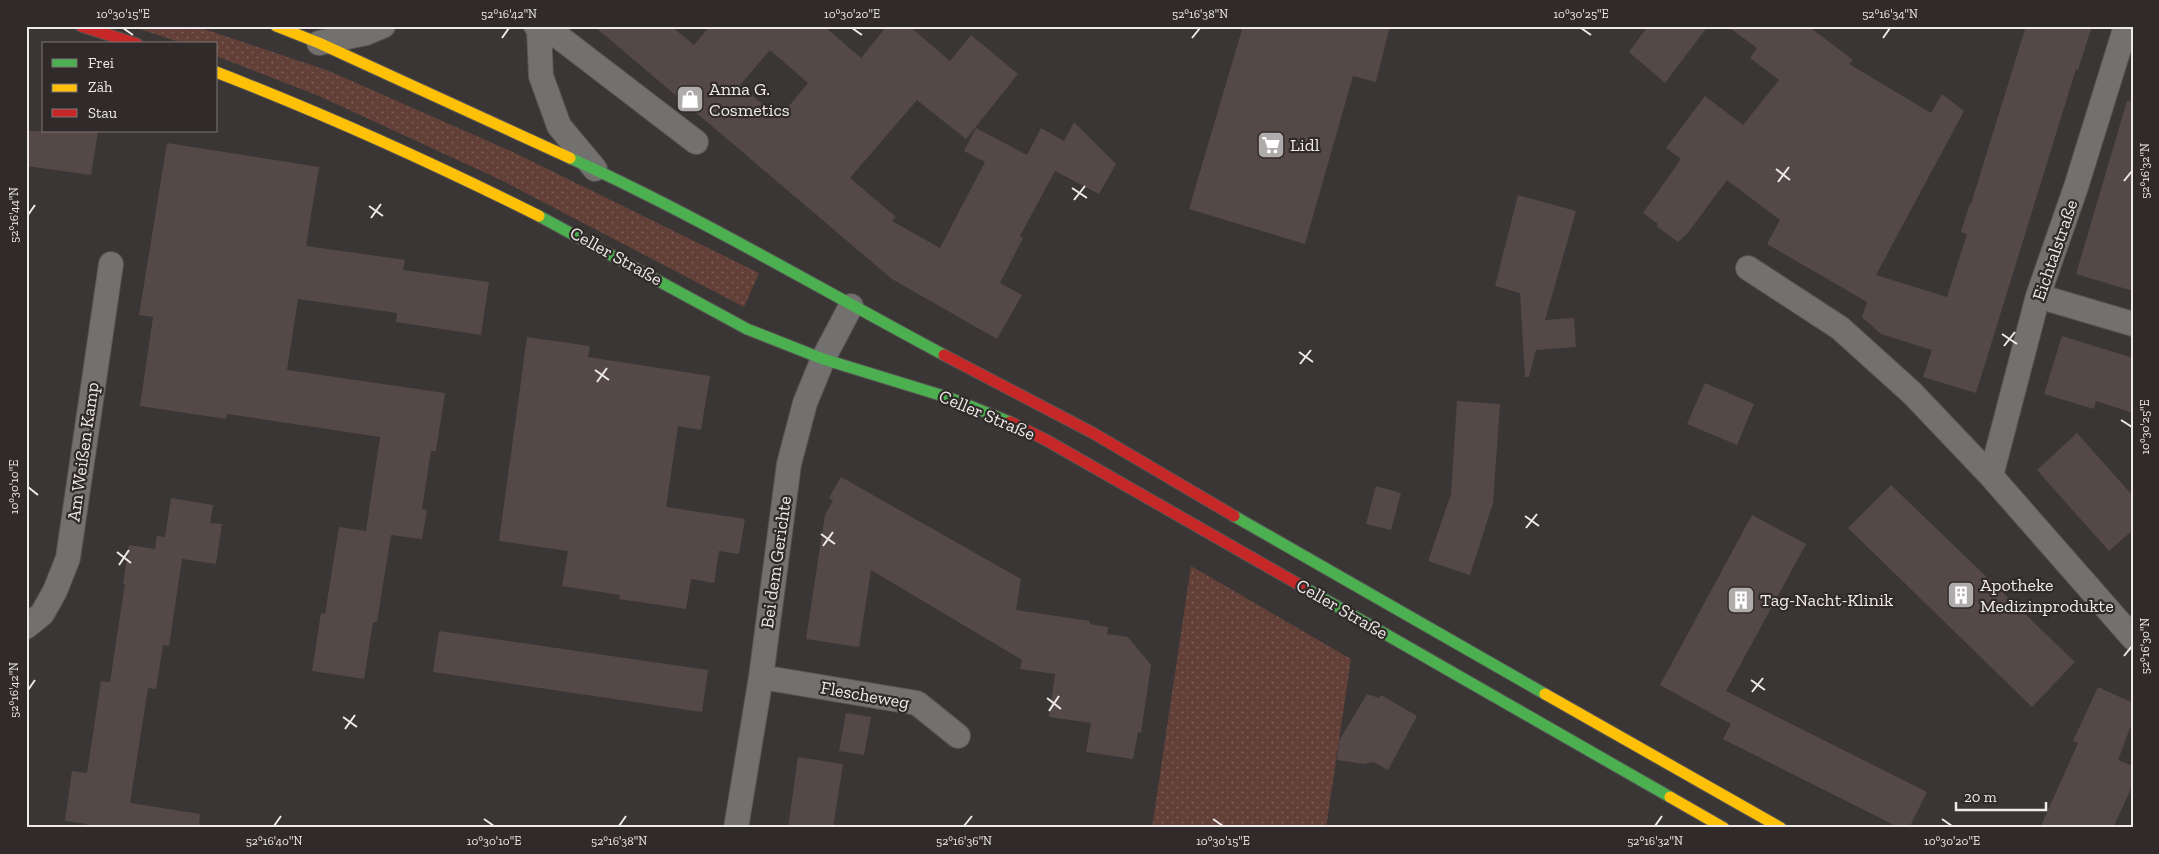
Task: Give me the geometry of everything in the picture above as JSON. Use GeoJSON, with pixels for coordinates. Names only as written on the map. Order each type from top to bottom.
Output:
{"type":"FeatureCollection","features":[{"type":"Feature","properties":{"kind":"main road"},"geometry":{"type":"LineString","coordinates":[[81,26],[131,42]]}},
{"type":"Feature","properties":{"kind":"main road","name":"Celler Straße"},"geometry":{"type":"LineString","coordinates":[[276,26],[319,43],[595,169],[780,265],[851,306],[1093,433],[1320,567],[1781,828]]}},
{"type":"Feature","properties":{"kind":"main road","name":"Celler Straße"},"geometry":{"type":"LineString","coordinates":[[218,73],[299,104],[422,158],[560,226],[747,329],[823,359],[950,398],[1000,417],[1046,440],[1724,828]]}},
{"type":"Feature","properties":{"kind":"street"},"geometry":{"type":"LineString","coordinates":[[319,43],[366,33],[383,26]]}},
{"type":"Feature","properties":{"kind":"street","name":"Eichtalstraße"},"geometry":{"type":"LineString","coordinates":[[1990,476],[2038,296],[2076,187],[2126,26]]}},
{"type":"Feature","properties":{"kind":"street","name":"Celler Straße"},"geometry":{"type":"LineString","coordinates":[[595,169],[559,126],[540,76],[538,28],[559,37],[696,142]]}},
{"type":"Feature","properties":{"kind":"street","name":"Am Weißen Kamp"},"geometry":{"type":"LineString","coordinates":[[26,627],[42,614],[55,591],[68,558],[111,264]]}},
{"type":"Feature","properties":{"kind":"street"},"geometry":{"type":"LineString","coordinates":[[1748,268],[1840,328],[1912,392],[1990,476],[2133,638]]}},
{"type":"Feature","properties":{"kind":"street"},"geometry":{"type":"LineString","coordinates":[[2038,296],[2133,324]]}},
{"type":"Feature","properties":{"kind":"street","name":"Bei dem Gerichte"},"geometry":{"type":"LineString","coordinates":[[736,828],[761,677],[789,464],[805,403],[823,359],[851,306]]}},
{"type":"Feature","properties":{"kind":"street","name":"Flescheweg"},"geometry":{"type":"LineString","coordinates":[[761,677],[917,703],[958,736]]}},
{"type":"Feature","properties":{"kind":"shaded area"},"geometry":{"type":"Polygon","coordinates":[[[131,26],[195,26],[329,71],[513,152],[759,273],[744,307],[501,180],[319,96],[218,57],[218,42],[179,42],[131,26]]]}},
{"type":"Feature","properties":{"kind":"shaded area"},"geometry":{"type":"Polygon","coordinates":[[[1191,566],[1351,659],[1326,828],[1152,828],[1191,566]]]}},
{"type":"Feature","properties":{"kind":"building"},"geometry":{"type":"Polygon","coordinates":[[[594,26],[671,26],[694,45],[710,26],[824,26],[861,58],[887,26],[909,26],[950,61],[971,35],[1018,74],[966,139],[917,100],[850,178],[896,217],[892,221],[940,248],[985,162],[964,151],[976,128],[1027,155],[1041,128],[1064,141],[1074,122],[1116,164],[1099,194],[1055,171],[1020,236],[1023,238],[1000,283],[1022,295],[997,339],[892,279],[594,26]],[[770,50],[740,85],[779,118],[808,83],[770,50]]]}},
{"type":"Feature","properties":{"kind":"building","name":"Lidl"},"geometry":{"type":"Polygon","coordinates":[[[1243,26],[1390,26],[1376,82],[1353,76],[1305,244],[1189,209],[1243,26]]]}},
{"type":"Feature","properties":{"kind":"building"},"geometry":{"type":"Polygon","coordinates":[[[1648,26],[1708,26],[1665,83],[1629,52],[1648,26]]]}},
{"type":"Feature","properties":{"kind":"building"},"geometry":{"type":"Polygon","coordinates":[[[1727,26],[1808,26],[1853,60],[1849,64],[1931,113],[1942,94],[1964,111],[1876,275],[1947,297],[1967,234],[1961,232],[2026,26],[2092,26],[2078,70],[2076,69],[1976,393],[1923,377],[1932,350],[1881,334],[1862,317],[1867,302],[1767,244],[1780,220],[1727,180],[1687,234],[1678,242],[1656,226],[1658,224],[1643,213],[1681,159],[1666,148],[1705,96],[1743,125],[1779,80],[1750,58],[1757,48],[1727,26]]]}},
{"type":"Feature","properties":{"kind":"building"},"geometry":{"type":"Polygon","coordinates":[[[2127,101],[2133,102],[2133,291],[2076,274],[2127,101]]]}},
{"type":"Feature","properties":{"kind":"building"},"geometry":{"type":"Polygon","coordinates":[[[26,131],[98,132],[91,175],[26,166],[26,131]]]}},
{"type":"Feature","properties":{"kind":"building"},"geometry":{"type":"Polygon","coordinates":[[[167,143],[319,167],[306,246],[405,260],[403,270],[489,282],[481,335],[396,322],[397,313],[298,299],[287,370],[445,393],[436,451],[431,451],[422,509],[427,510],[422,539],[391,535],[377,622],[373,622],[364,679],[312,671],[321,613],[325,614],[339,527],[366,531],[380,437],[227,414],[226,419],[140,406],[153,317],[139,315],[167,143]]]}},
{"type":"Feature","properties":{"kind":"building"},"geometry":{"type":"Polygon","coordinates":[[[1518,195],[1576,211],[1545,320],[1574,318],[1576,347],[1536,350],[1529,377],[1525,377],[1520,293],[1495,286],[1518,195]]]}},
{"type":"Feature","properties":{"kind":"building"},"geometry":{"type":"Polygon","coordinates":[[[2062,336],[2133,358],[2133,413],[2096,401],[2094,409],[2044,394],[2062,336]]]}},
{"type":"Feature","properties":{"kind":"building"},"geometry":{"type":"Polygon","coordinates":[[[527,337],[590,346],[588,357],[710,376],[701,430],[678,426],[666,507],[745,519],[739,554],[719,551],[714,583],[691,579],[686,609],[619,599],[620,595],[562,586],[568,551],[499,541],[527,337]]]}},
{"type":"Feature","properties":{"kind":"building"},"geometry":{"type":"Polygon","coordinates":[[[1705,383],[1754,404],[1737,445],[1687,424],[1705,383]]]}},
{"type":"Feature","properties":{"kind":"building"},"geometry":{"type":"Polygon","coordinates":[[[1457,401],[1500,404],[1493,503],[1470,575],[1428,561],[1451,494],[1457,401]]]}},
{"type":"Feature","properties":{"kind":"building"},"geometry":{"type":"Polygon","coordinates":[[[2077,433],[2133,496],[2133,530],[2109,551],[2037,470],[2077,433]]]}},
{"type":"Feature","properties":{"kind":"building"},"geometry":{"type":"Polygon","coordinates":[[[841,477],[1021,579],[1016,610],[1090,621],[1090,624],[1108,627],[1107,634],[1128,637],[1151,665],[1141,733],[1138,732],[1133,759],[1086,752],[1091,723],[1049,717],[1055,674],[1020,669],[1022,660],[871,570],[859,647],[806,639],[825,515],[833,501],[829,498],[841,477]]]}},
{"type":"Feature","properties":{"kind":"building","name":"Apotheke Medizinprodukte"},"geometry":{"type":"Polygon","coordinates":[[[1891,485],[2075,662],[2032,707],[1848,528],[1891,485]]]}},
{"type":"Feature","properties":{"kind":"building"},"geometry":{"type":"Polygon","coordinates":[[[1376,486],[1401,493],[1391,530],[1366,524],[1376,486]]]}},
{"type":"Feature","properties":{"kind":"building"},"geometry":{"type":"Polygon","coordinates":[[[171,498],[213,505],[210,523],[222,524],[216,564],[182,559],[169,646],[163,645],[156,689],[148,688],[130,803],[200,814],[199,828],[87,828],[87,824],[65,821],[72,771],[87,773],[101,681],[110,682],[129,545],[155,549],[157,536],[165,537],[171,498]]]}},
{"type":"Feature","properties":{"kind":"building"},"geometry":{"type":"Polygon","coordinates":[[[1752,515],[1806,544],[1726,691],[1927,792],[1909,828],[1900,828],[1723,739],[1731,724],[1660,685],[1752,515]]]}},
{"type":"Feature","properties":{"kind":"building"},"geometry":{"type":"Polygon","coordinates":[[[439,631],[708,670],[702,712],[433,672],[439,631]]]}},
{"type":"Feature","properties":{"kind":"building"},"geometry":{"type":"Polygon","coordinates":[[[2098,687],[2133,703],[2133,720],[2118,760],[2133,766],[2133,784],[2113,828],[2040,828],[2078,743],[2073,741],[2098,687]]]}},
{"type":"Feature","properties":{"kind":"building"},"geometry":{"type":"Polygon","coordinates":[[[1367,694],[1379,698],[1381,695],[1417,716],[1388,770],[1374,762],[1364,764],[1337,760],[1339,741],[1367,694]]]}},
{"type":"Feature","properties":{"kind":"building"},"geometry":{"type":"Polygon","coordinates":[[[846,713],[871,717],[864,755],[839,751],[846,713]]]}},
{"type":"Feature","properties":{"kind":"building"},"geometry":{"type":"Polygon","coordinates":[[[798,757],[843,764],[833,828],[788,828],[798,757]]]}},
{"type":"Feature","properties":{"kind":"traffic: fast"},"geometry":{"type":"LineString","coordinates":[[570,158],[712,228],[944,355]]}},
{"type":"Feature","properties":{"kind":"traffic: fast"},"geometry":{"type":"LineString","coordinates":[[539,216],[747,329],[823,359],[950,398],[1010,422]]}},
{"type":"Feature","properties":{"kind":"traffic: fast"},"geometry":{"type":"LineString","coordinates":[[1234,516],[1545,694]]}},
{"type":"Feature","properties":{"kind":"traffic: fast"},"geometry":{"type":"LineString","coordinates":[[1305,588],[1670,797]]}},
{"type":"Feature","properties":{"kind":"traffic: slow"},"geometry":{"type":"LineString","coordinates":[[276,26],[319,43],[570,158]]}},
{"type":"Feature","properties":{"kind":"traffic: slow"},"geometry":{"type":"LineString","coordinates":[[218,73],[379,140],[539,216]]}},
{"type":"Feature","properties":{"kind":"traffic: slow"},"geometry":{"type":"LineString","coordinates":[[1545,694],[1781,828]]}},
{"type":"Feature","properties":{"kind":"traffic: slow"},"geometry":{"type":"LineString","coordinates":[[1670,797],[1724,828]]}},
{"type":"Feature","properties":{"kind":"traffic: jam"},"geometry":{"type":"LineString","coordinates":[[81,26],[131,42]]}},
{"type":"Feature","properties":{"kind":"traffic: jam"},"geometry":{"type":"LineString","coordinates":[[944,355],[1093,433],[1234,516]]}},
{"type":"Feature","properties":{"kind":"traffic: jam"},"geometry":{"type":"LineString","coordinates":[[1010,422],[1046,440],[1305,588]]}},
{"type":"Feature","properties":{"kind":"place","name":"Anna G. Cosmetics"},"geometry":{"type":"Point","coordinates":[690,99]}},
{"type":"Feature","properties":{"kind":"place","name":"Lidl"},"geometry":{"type":"Point","coordinates":[1271,145]}},
{"type":"Feature","properties":{"kind":"place","name":"Apotheke Medizinprodukte"},"geometry":{"type":"Point","coordinates":[1961,595]}},
{"type":"Feature","properties":{"kind":"place","name":"Tag-Nacht-Klinik"},"geometry":{"type":"Point","coordinates":[1741,600]}}]}
